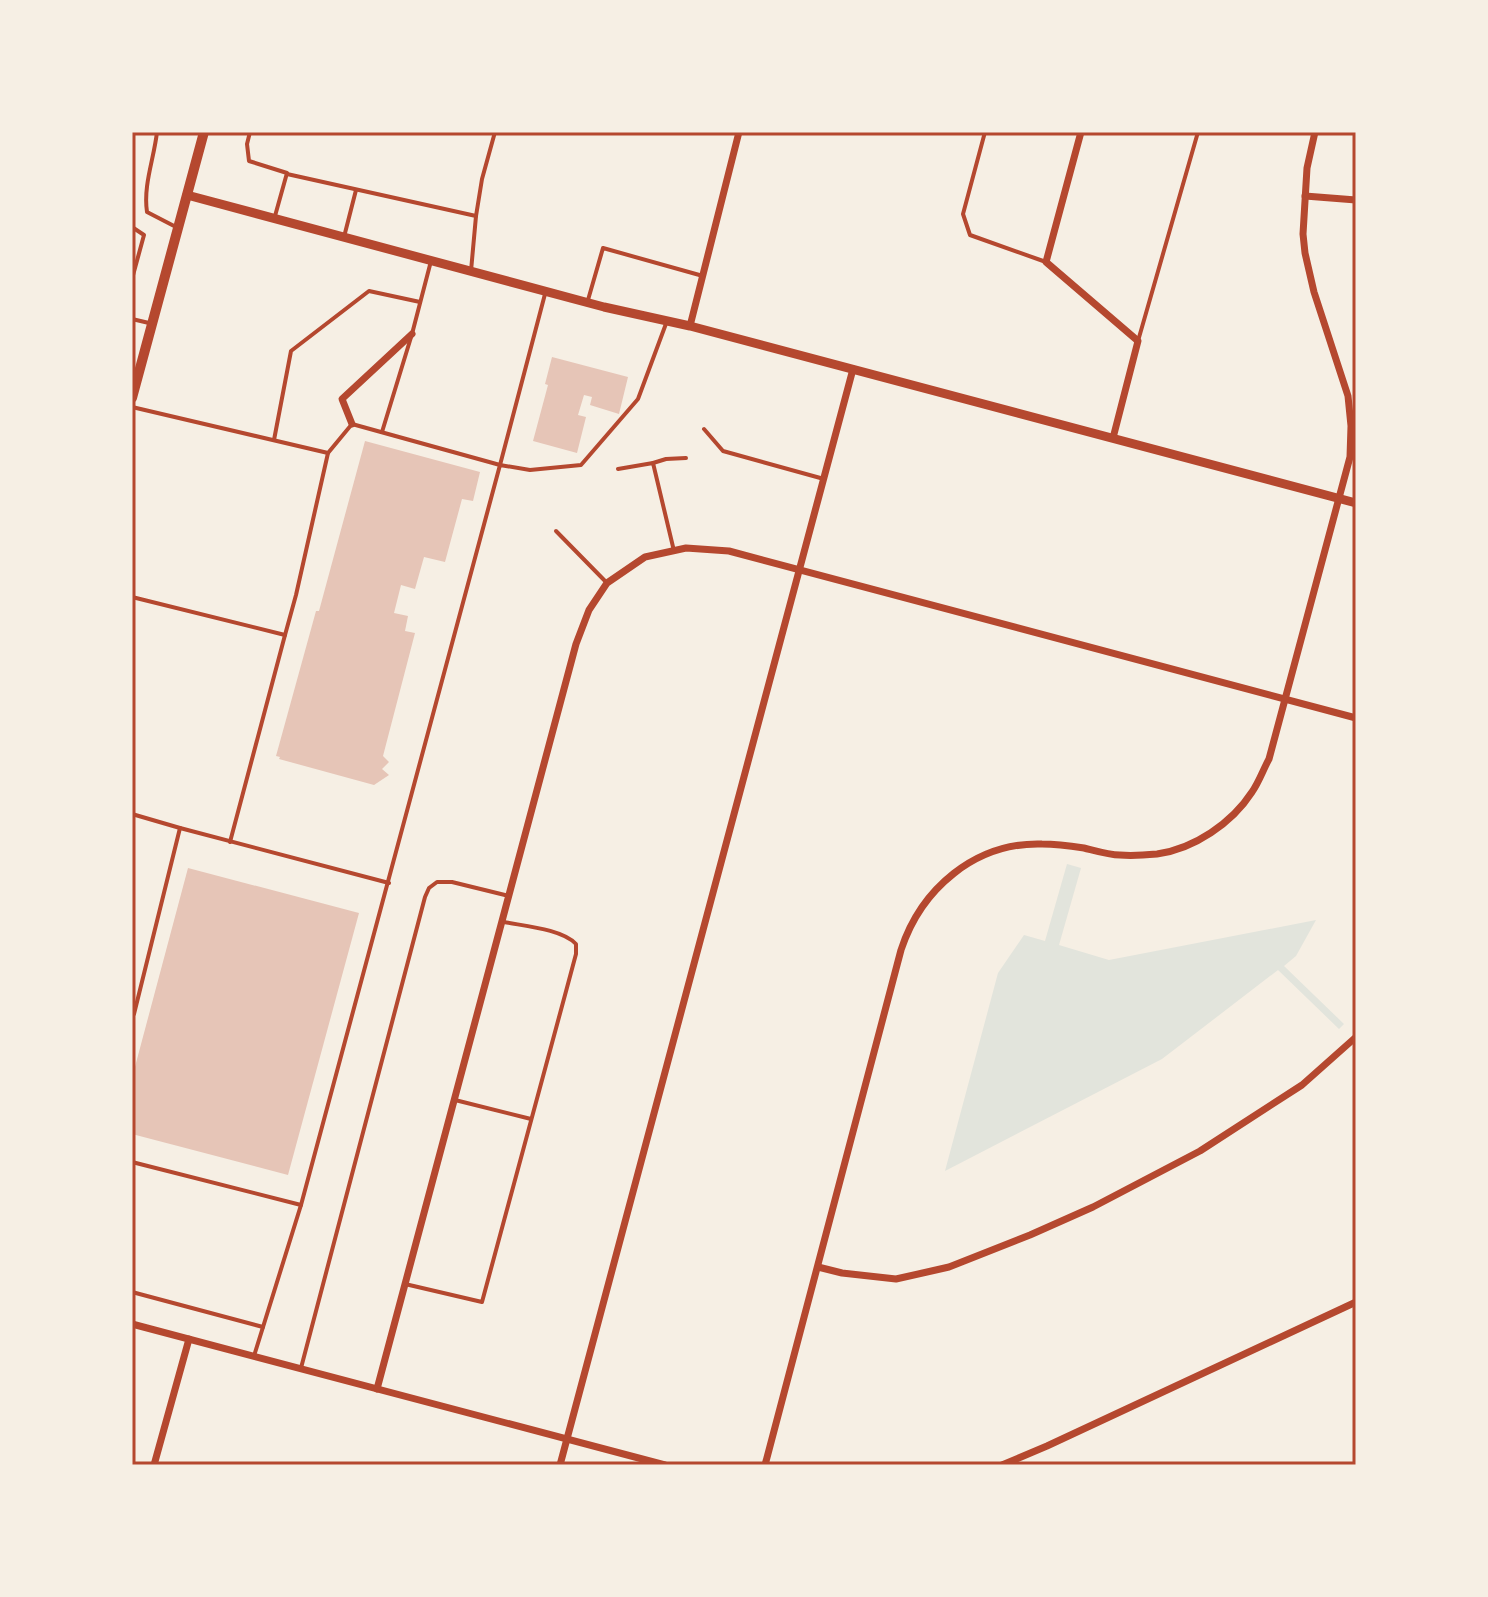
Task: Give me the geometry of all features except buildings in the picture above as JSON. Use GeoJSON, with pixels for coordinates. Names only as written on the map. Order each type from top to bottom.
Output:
{"type":"FeatureCollection","features":[{"type":"Feature","properties":{"kind":"main road"},"geometry":{"type":"LineString","coordinates":[[132,398],[204,132]]}},
{"type":"Feature","properties":{"kind":"street"},"geometry":{"type":"LineString","coordinates":[[690,326],[739,132]]}},
{"type":"Feature","properties":{"kind":"street"},"geometry":{"type":"LineString","coordinates":[[1081,132],[1046,262],[1138,341],[1113,438]]}},
{"type":"Feature","properties":{"kind":"street"},"geometry":{"type":"LineString","coordinates":[[765,1465],[901,950],[907,931],[927,900],[968,862],[1004,848],[1040,844],[1120,855],[1160,853],[1195,842],[1227,821],[1251,793],[1269,759],[1350,457],[1348,396],[1314,292],[1303,234],[1307,168],[1315,132]]}},
{"type":"Feature","properties":{"kind":"street"},"geometry":{"type":"LineString","coordinates":[[187,195],[1356,503]]}},
{"type":"Feature","properties":{"kind":"street"},"geometry":{"type":"LineString","coordinates":[[1305,196],[1356,200]]}},
{"type":"Feature","properties":{"kind":"street"},"geometry":{"type":"LineString","coordinates":[[352,424],[342,399],[412,334]]}},
{"type":"Feature","properties":{"kind":"street"},"geometry":{"type":"LineString","coordinates":[[560,1465],[853,369]]}},
{"type":"Feature","properties":{"kind":"street"},"geometry":{"type":"LineString","coordinates":[[377,1389],[576,644],[589,610],[607,583],[645,557],[686,548],[729,551],[1356,718]]}},
{"type":"Feature","properties":{"kind":"street"},"geometry":{"type":"LineString","coordinates":[[818,1267],[896,1279],[949,1267],[1030,1235],[1093,1207],[1200,1151],[1302,1085],[1356,1037]]}},
{"type":"Feature","properties":{"kind":"street"},"geometry":{"type":"LineString","coordinates":[[1002,1465],[1356,1302]]}},
{"type":"Feature","properties":{"kind":"street"},"geometry":{"type":"LineString","coordinates":[[132,1324],[665,1465]]}},
{"type":"Feature","properties":{"kind":"street"},"geometry":{"type":"LineString","coordinates":[[154,1465],[189,1339]]}},
{"type":"Feature","properties":{"kind":"lane"},"geometry":{"type":"LineString","coordinates":[[157,132],[145,195],[147,212],[178,228]]}},
{"type":"Feature","properties":{"kind":"lane"},"geometry":{"type":"LineString","coordinates":[[250,132],[247,144],[249,161],[287,174],[476,216]]}},
{"type":"Feature","properties":{"kind":"lane"},"geometry":{"type":"LineString","coordinates":[[471,271],[482,179],[495,132]]}},
{"type":"Feature","properties":{"kind":"lane"},"geometry":{"type":"LineString","coordinates":[[985,132],[963,214],[970,235],[1046,262]]}},
{"type":"Feature","properties":{"kind":"lane"},"geometry":{"type":"LineString","coordinates":[[1138,341],[1198,132]]}},
{"type":"Feature","properties":{"kind":"lane"},"geometry":{"type":"LineString","coordinates":[[274,219],[287,174]]}},
{"type":"Feature","properties":{"kind":"lane"},"geometry":{"type":"LineString","coordinates":[[344,237],[356,190]]}},
{"type":"Feature","properties":{"kind":"lane"},"geometry":{"type":"LineString","coordinates":[[132,227],[144,235],[132,279]]}},
{"type":"Feature","properties":{"kind":"lane"},"geometry":{"type":"LineString","coordinates":[[588,302],[603,248],[703,276]]}},
{"type":"Feature","properties":{"kind":"lane"},"geometry":{"type":"LineString","coordinates":[[382,432],[431,260]]}},
{"type":"Feature","properties":{"kind":"lane"},"geometry":{"type":"LineString","coordinates":[[274,440],[291,351],[369,291],[420,302]]}},
{"type":"Feature","properties":{"kind":"lane"},"geometry":{"type":"LineString","coordinates":[[254,1356],[301,1205],[389,883],[545,291]]}},
{"type":"Feature","properties":{"kind":"lane"},"geometry":{"type":"LineString","coordinates":[[132,319],[151,323]]}},
{"type":"Feature","properties":{"kind":"lane"},"geometry":{"type":"LineString","coordinates":[[230,842],[285,635],[328,453],[352,424],[500,465],[530,470],[581,465],[638,399],[667,321]]}},
{"type":"Feature","properties":{"kind":"lane"},"geometry":{"type":"LineString","coordinates":[[132,407],[328,453]]}},
{"type":"Feature","properties":{"kind":"lane"},"geometry":{"type":"LineString","coordinates":[[704,429],[723,451],[824,479]]}},
{"type":"Feature","properties":{"kind":"lane"},"geometry":{"type":"LineString","coordinates":[[618,469],[686,458]]}},
{"type":"Feature","properties":{"kind":"lane"},"geometry":{"type":"LineString","coordinates":[[653,463],[674,551]]}},
{"type":"Feature","properties":{"kind":"lane"},"geometry":{"type":"LineString","coordinates":[[556,531],[607,583]]}},
{"type":"Feature","properties":{"kind":"lane"},"geometry":{"type":"LineString","coordinates":[[132,597],[285,635]]}},
{"type":"Feature","properties":{"kind":"lane"},"geometry":{"type":"LineString","coordinates":[[132,814],[389,883]]}},
{"type":"Feature","properties":{"kind":"lane"},"geometry":{"type":"LineString","coordinates":[[134,1014],[180,828]]}},
{"type":"Feature","properties":{"kind":"lane"},"geometry":{"type":"LineString","coordinates":[[301,1368],[425,897],[429,888],[437,882],[452,882],[509,896]]}},
{"type":"Feature","properties":{"kind":"lane"},"geometry":{"type":"LineString","coordinates":[[405,1284],[482,1302],[576,954],[576,944],[570,937],[502,922]]}},
{"type":"Feature","properties":{"kind":"lane"},"geometry":{"type":"LineString","coordinates":[[455,1100],[531,1119]]}},
{"type":"Feature","properties":{"kind":"lane"},"geometry":{"type":"LineString","coordinates":[[132,1162],[301,1205]]}},
{"type":"Feature","properties":{"kind":"lane"},"geometry":{"type":"LineString","coordinates":[[132,1292],[263,1327]]}},
{"type":"Feature","properties":{"kind":"shaded area"},"geometry":{"type":"Polygon","coordinates":[[[1067,864],[1081,868],[1059,945],[1109,960],[1316,920],[1296,956],[1284,966],[1344,1024],[1339,1029],[1278,970],[1162,1059],[945,1171],[998,973],[1024,935],[1045,941],[1067,864]]]}}]}
